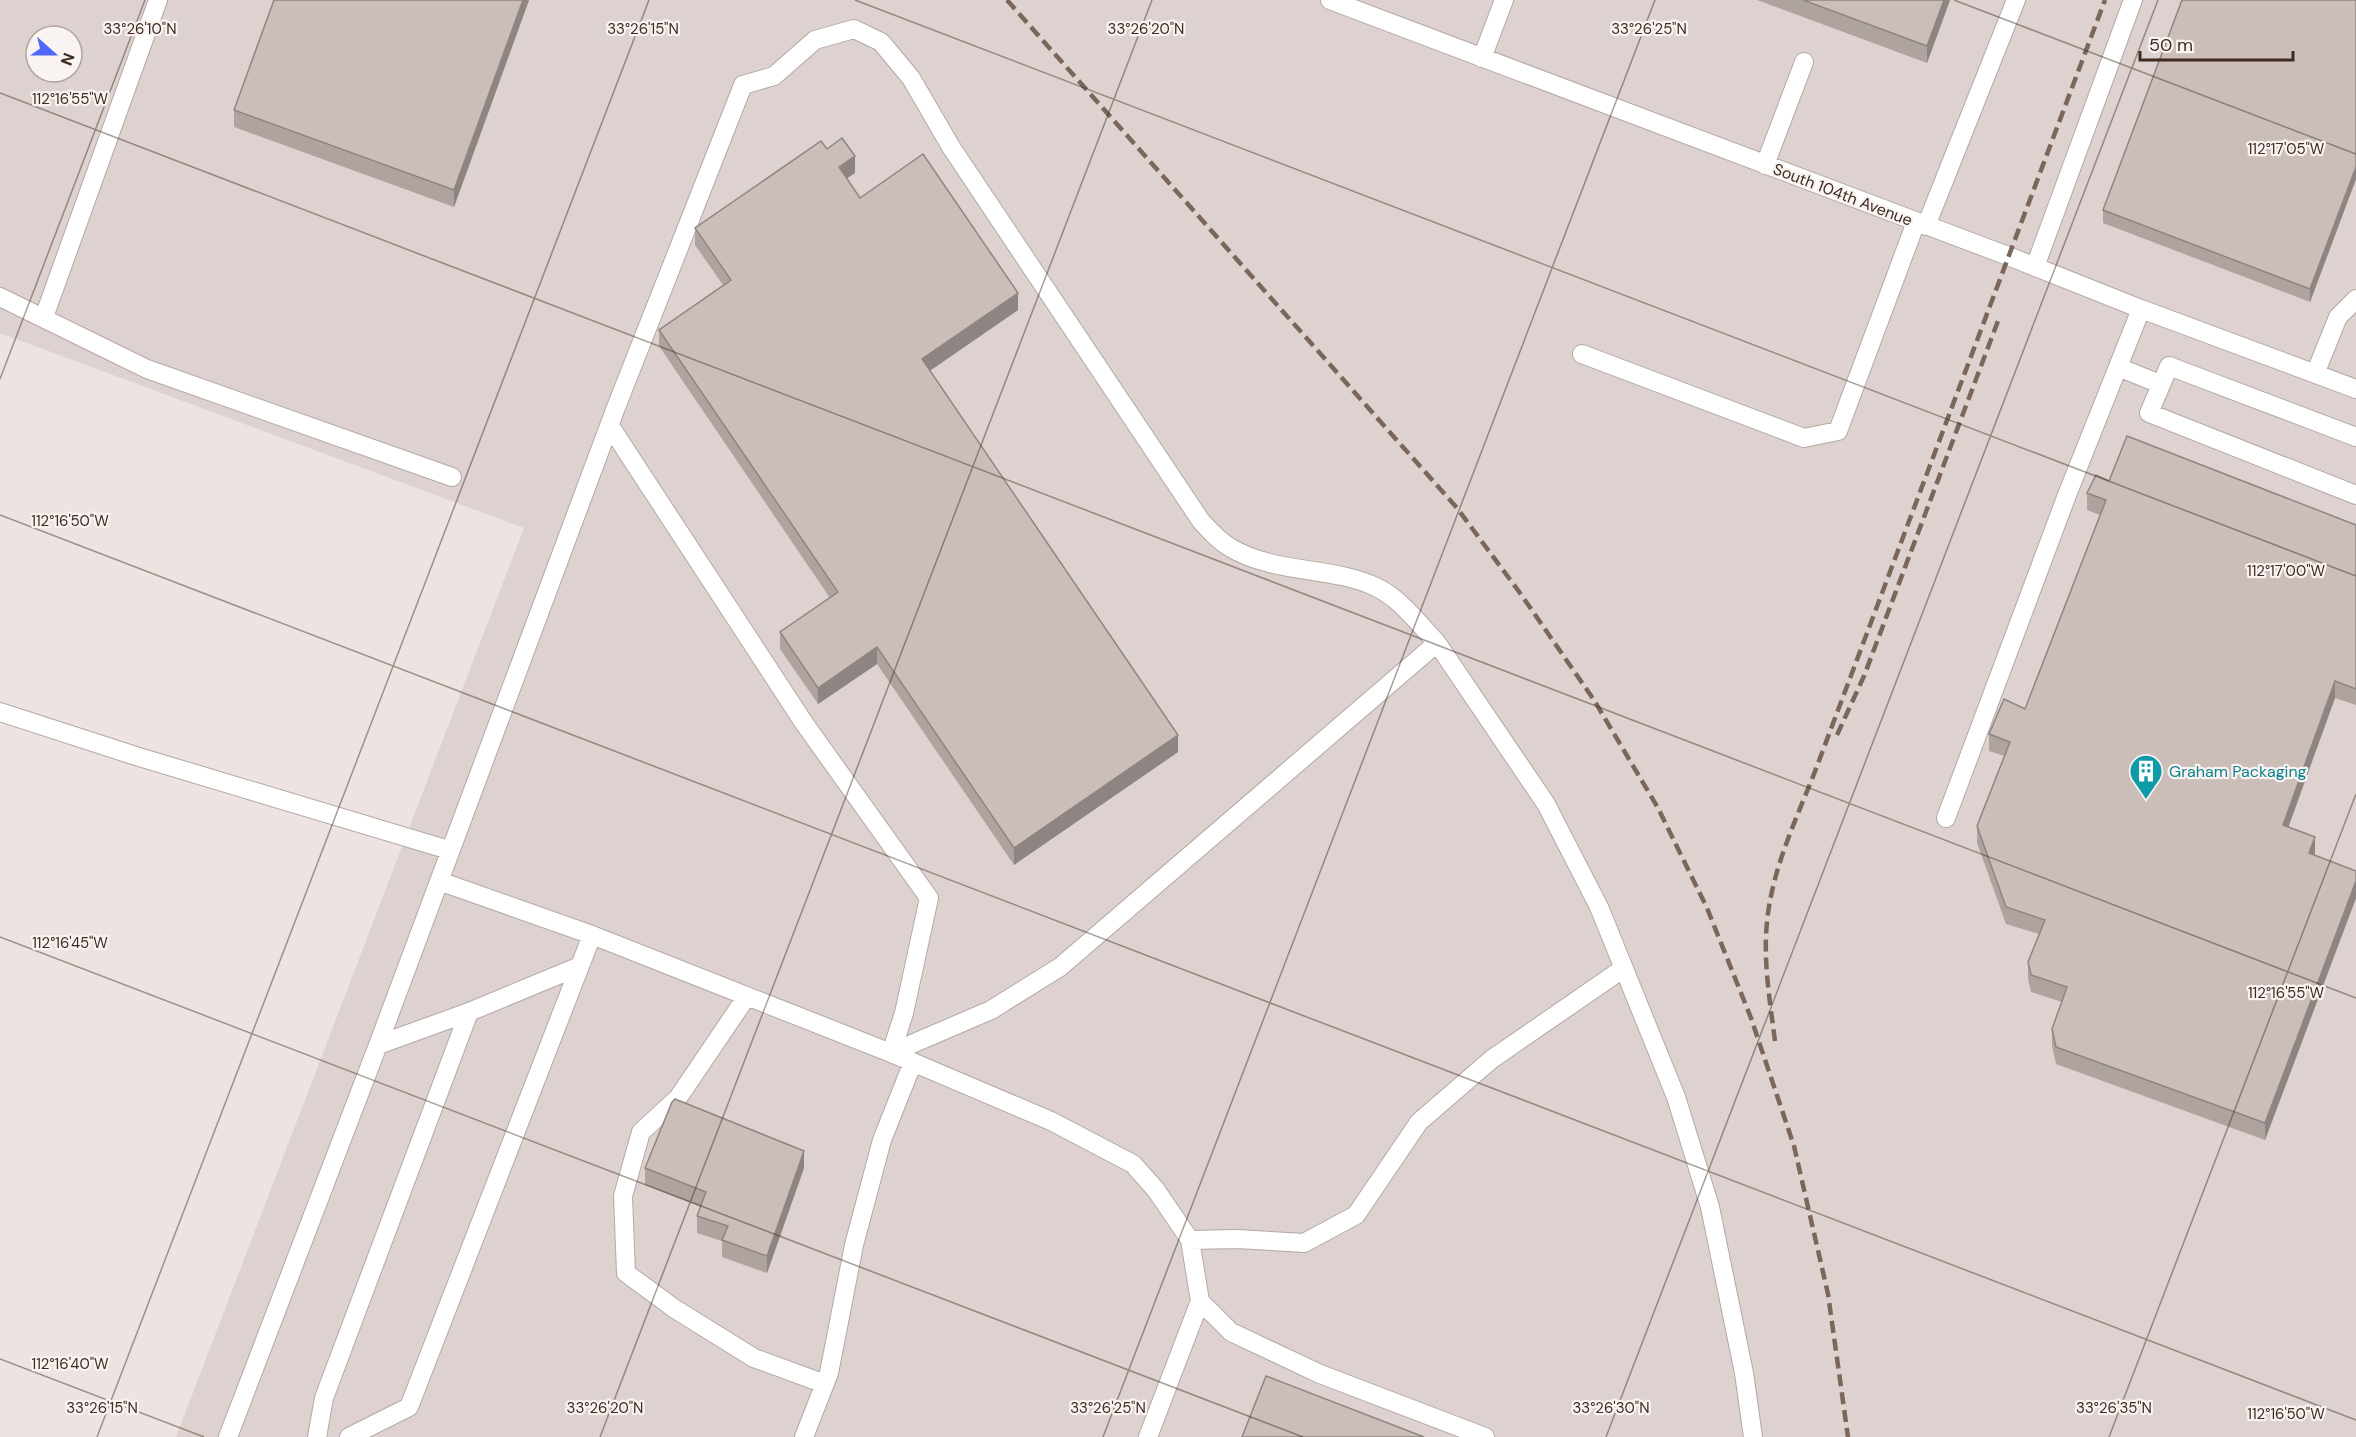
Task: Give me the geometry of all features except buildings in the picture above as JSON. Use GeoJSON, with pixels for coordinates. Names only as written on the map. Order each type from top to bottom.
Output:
{"type":"FeatureCollection","features":[{"type":"Feature","properties":{"kind":"street"},"geometry":{"type":"LineString","coordinates":[[44,317],[158,0]]}},
{"type":"Feature","properties":{"kind":"street","name":"South 104th Avenue"},"geometry":{"type":"LineString","coordinates":[[1330,0],[2356,389]]}},
{"type":"Feature","properties":{"kind":"street"},"geometry":{"type":"LineString","coordinates":[[1482,58],[1504,0]]}},
{"type":"Feature","properties":{"kind":"street"},"geometry":{"type":"LineString","coordinates":[[1582,354],[1804,438],[1838,431],[1921,224],[2016,0]]}},
{"type":"Feature","properties":{"kind":"street"},"geometry":{"type":"LineString","coordinates":[[2035,267],[2133,0]]}},
{"type":"Feature","properties":{"kind":"street"},"geometry":{"type":"LineString","coordinates":[[228,1437],[610,426],[743,85],[774,76],[815,40],[854,29],[881,42],[911,78],[951,147],[1201,521],[1230,548],[1268,563],[1347,578],[1376,587],[1395,598],[1437,643],[1546,804],[1599,907],[1676,1097],[1710,1207],[1744,1373],[1753,1437]]}},
{"type":"Feature","properties":{"kind":"street"},"geometry":{"type":"LineString","coordinates":[[1765,165],[1804,62]]}},
{"type":"Feature","properties":{"kind":"street"},"geometry":{"type":"LineString","coordinates":[[0,297],[147,369],[452,477]]}},
{"type":"Feature","properties":{"kind":"street"},"geometry":{"type":"LineString","coordinates":[[2315,374],[2338,317],[2356,299]]}},
{"type":"Feature","properties":{"kind":"street"},"geometry":{"type":"LineString","coordinates":[[1946,818],[2067,495],[2141,309]]}},
{"type":"Feature","properties":{"kind":"street"},"geometry":{"type":"LineString","coordinates":[[2356,437],[2169,366],[2149,413],[2356,495]]}},
{"type":"Feature","properties":{"kind":"street"},"geometry":{"type":"LineString","coordinates":[[2118,367],[2160,384]]}},
{"type":"Feature","properties":{"kind":"street"},"geometry":{"type":"LineString","coordinates":[[610,426],[804,723],[929,898],[904,1013],[891,1053]]}},
{"type":"Feature","properties":{"kind":"street"},"geometry":{"type":"LineString","coordinates":[[891,1053],[991,1010],[1060,967],[1437,643]]}},
{"type":"Feature","properties":{"kind":"street"},"geometry":{"type":"LineString","coordinates":[[0,712],[449,850]]}},
{"type":"Feature","properties":{"kind":"street"},"geometry":{"type":"LineString","coordinates":[[439,881],[592,935],[891,1053],[1051,1121],[1133,1164],[1156,1190],[1190,1240],[1200,1301],[1148,1437]]}},
{"type":"Feature","properties":{"kind":"street"},"geometry":{"type":"LineString","coordinates":[[349,1437],[409,1407],[592,935]]}},
{"type":"Feature","properties":{"kind":"street"},"geometry":{"type":"LineString","coordinates":[[378,1045],[469,1012],[580,966]]}},
{"type":"Feature","properties":{"kind":"street"},"geometry":{"type":"LineString","coordinates":[[1190,1240],[1237,1239],[1304,1243],[1356,1215],[1419,1122],[1492,1059],[1624,968]]}},
{"type":"Feature","properties":{"kind":"street"},"geometry":{"type":"LineString","coordinates":[[747,996],[678,1098],[641,1132],[623,1196],[626,1273],[675,1309],[754,1358],[825,1384]]}},
{"type":"Feature","properties":{"kind":"street"},"geometry":{"type":"LineString","coordinates":[[317,1437],[324,1398],[469,1012]]}},
{"type":"Feature","properties":{"kind":"street"},"geometry":{"type":"LineString","coordinates":[[804,1437],[829,1373],[854,1245],[882,1140],[913,1062]]}},
{"type":"Feature","properties":{"kind":"street"},"geometry":{"type":"LineString","coordinates":[[1200,1301],[1231,1332],[1241,1337],[1320,1374],[1485,1437]]}},
{"type":"Feature","properties":{"kind":"shaded area"},"geometry":{"type":"Polygon","coordinates":[[[0,0],[2356,0],[2356,1437],[176,1437],[524,528],[0,333],[0,0]]]}},
{"type":"Feature","properties":{"kind":"railway"},"geometry":{"type":"LineString","coordinates":[[1007,0],[1457,508],[1520,593],[1594,700],[1658,808],[1707,908],[1751,1018],[1794,1146],[1828,1294],[1848,1437]]}},
{"type":"Feature","properties":{"kind":"railway"},"geometry":{"type":"LineString","coordinates":[[1775,1041],[1768,982],[1766,937],[1770,903],[1779,865],[2105,0]]}},
{"type":"Feature","properties":{"kind":"railway"},"geometry":{"type":"LineString","coordinates":[[1837,735],[1864,676],[1998,321]]}},
{"type":"Feature","properties":{"kind":"place","name":"Graham Packaging"},"geometry":{"type":"Point","coordinates":[2146,800]}}]}
